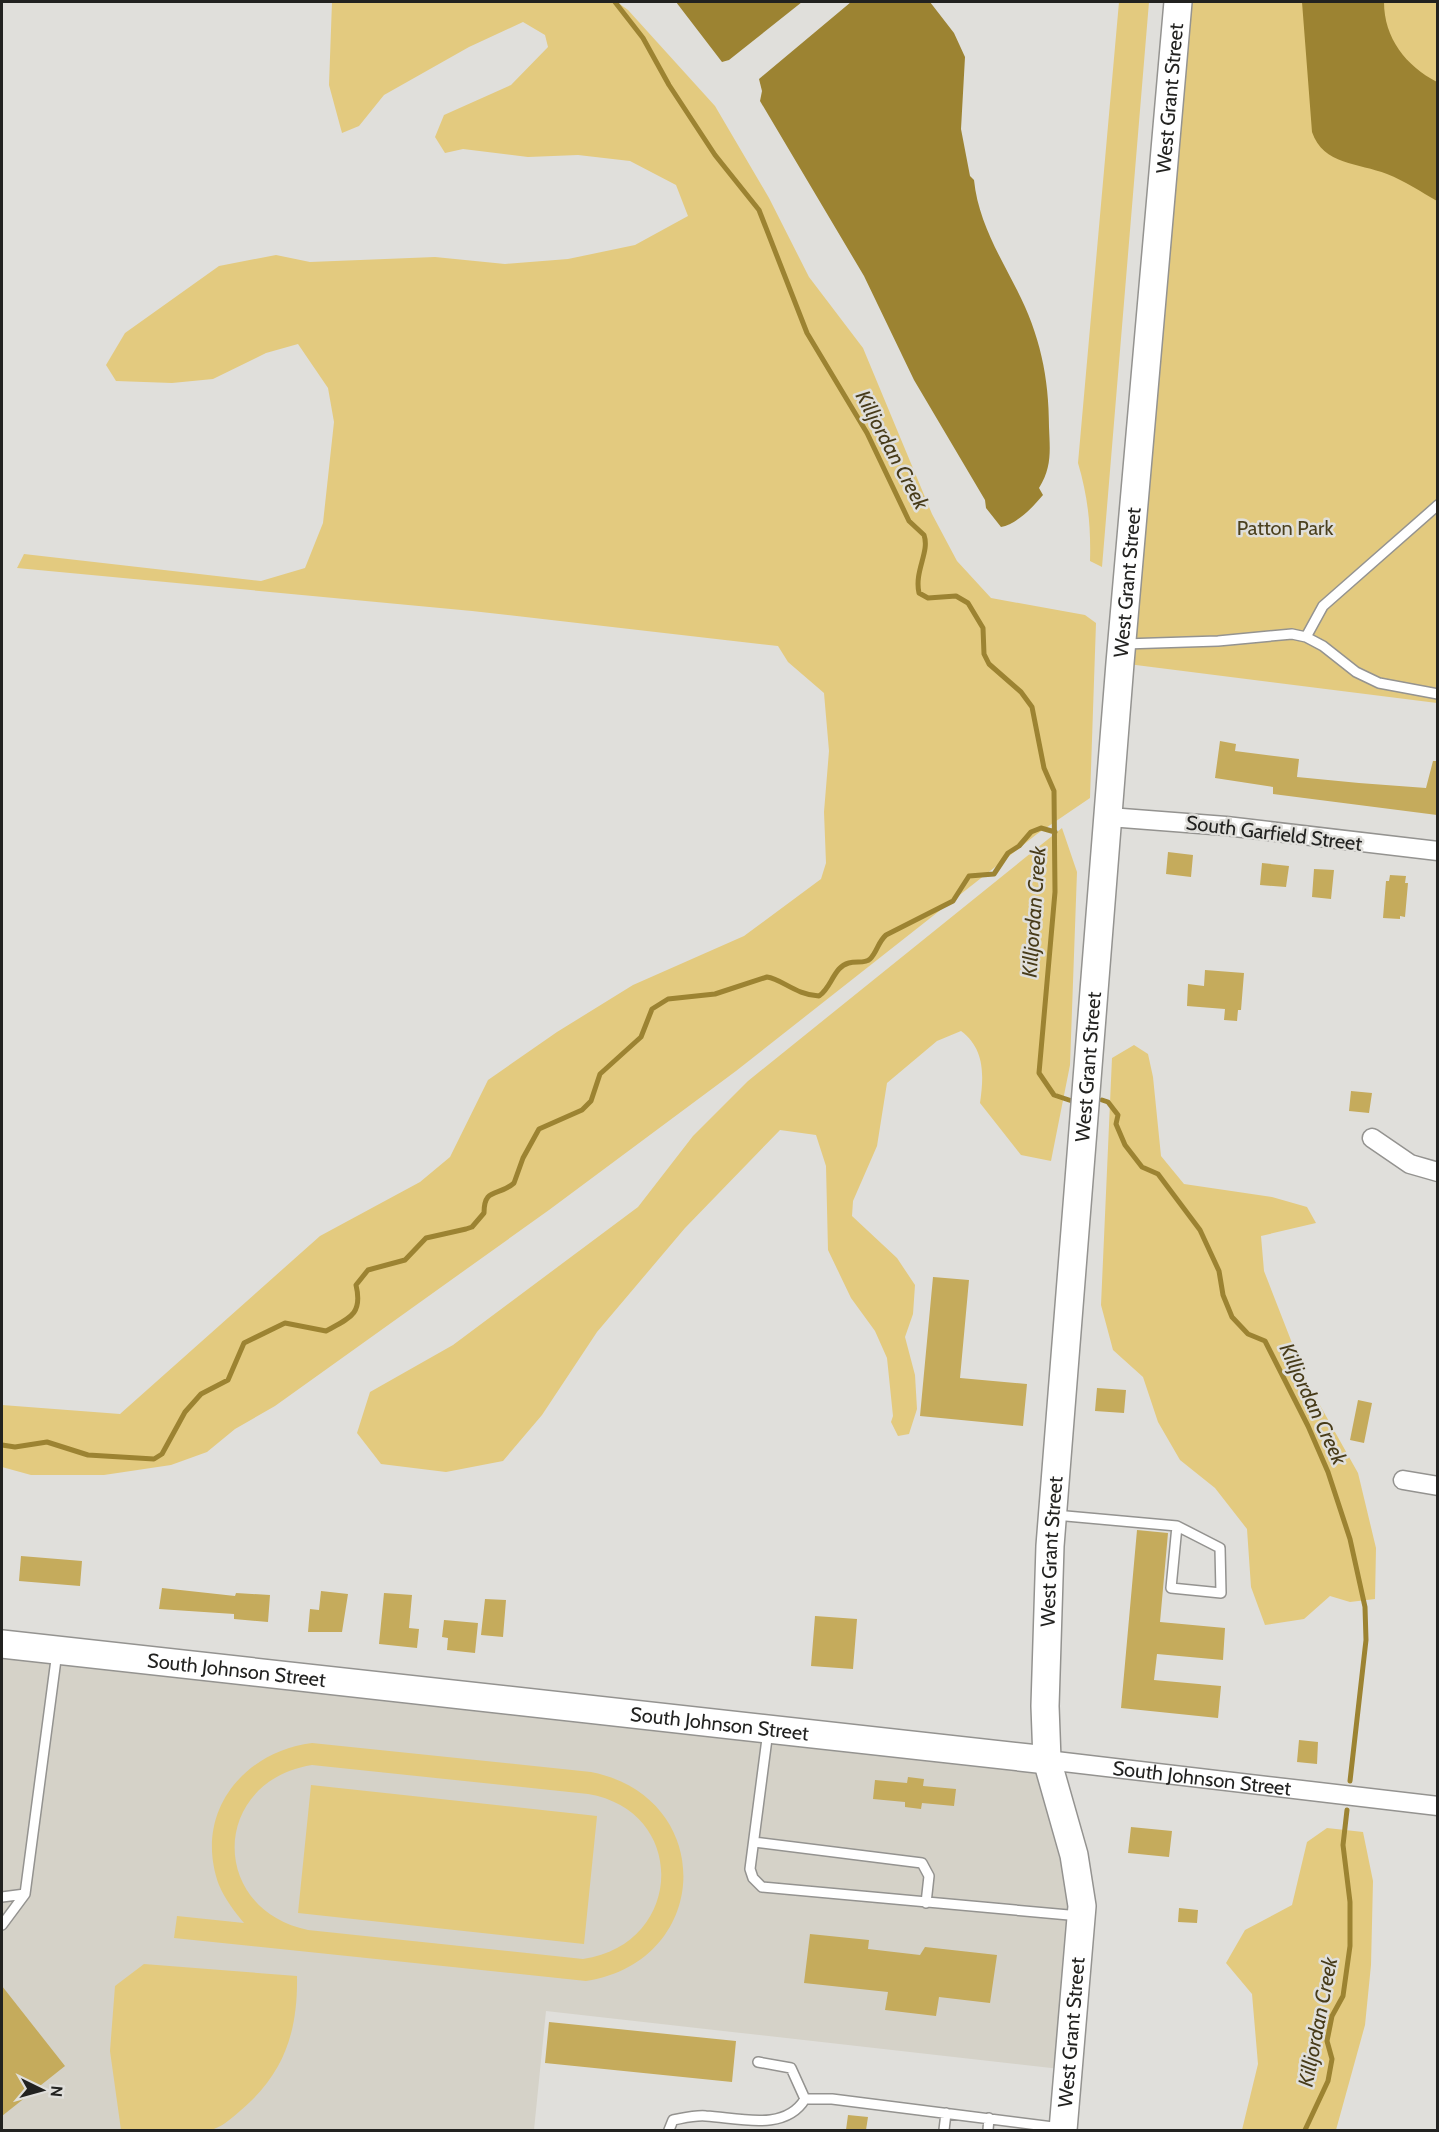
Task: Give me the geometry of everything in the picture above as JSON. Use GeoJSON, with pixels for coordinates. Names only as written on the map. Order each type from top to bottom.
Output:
{"type":"FeatureCollection","features":[{"type":"Feature","properties":{"kind":"main road","name":"West Grant Street"},"geometry":{"type":"LineString","coordinates":[[1063,2129],[1082,1915],[1074,1855],[1047,1760],[1045,1706],[1052,1515],[1122,644],[1178,2]]}},
{"type":"Feature","properties":{"kind":"main road","name":"South Johnson Street"},"geometry":{"type":"LineString","coordinates":[[2,1644],[1047,1760]]}},
{"type":"Feature","properties":{"kind":"street","name":"South Garfield Street"},"geometry":{"type":"LineString","coordinates":[[1109,817],[1226,826],[1437,851]]}},
{"type":"Feature","properties":{"kind":"street"},"geometry":{"type":"LineString","coordinates":[[1372,1138],[1410,1164],[1437,1172]]}},
{"type":"Feature","properties":{"kind":"street"},"geometry":{"type":"LineString","coordinates":[[1403,1480],[1437,1486]]}},
{"type":"Feature","properties":{"kind":"street","name":"South Johnson Street"},"geometry":{"type":"LineString","coordinates":[[1047,1760],[1437,1806]]}},
{"type":"Feature","properties":{"kind":"lane"},"geometry":{"type":"LineString","coordinates":[[1306,637],[1323,606],[1437,505]]}},
{"type":"Feature","properties":{"kind":"lane"},"geometry":{"type":"LineString","coordinates":[[1122,644],[1218,641],[1281,634],[1306,637],[1323,646],[1356,672],[1379,682],[1437,694]]}},
{"type":"Feature","properties":{"kind":"lane"},"geometry":{"type":"LineString","coordinates":[[1052,1515],[1177,1526],[1220,1548],[1221,1593],[1171,1588],[1177,1526]]}},
{"type":"Feature","properties":{"kind":"lane"},"geometry":{"type":"LineString","coordinates":[[2,1925],[25,1894],[57,1651]]}},
{"type":"Feature","properties":{"kind":"lane"},"geometry":{"type":"LineString","coordinates":[[769,1729],[750,1869],[753,1878],[762,1887],[1076,1917],[1082,1915]]}},
{"type":"Feature","properties":{"kind":"lane"},"geometry":{"type":"LineString","coordinates":[[754,1842],[922,1863],[929,1876],[926,1903]]}},
{"type":"Feature","properties":{"kind":"lane"},"geometry":{"type":"LineString","coordinates":[[2,1897],[25,1894]]}},
{"type":"Feature","properties":{"kind":"lane"},"geometry":{"type":"LineString","coordinates":[[758,2062],[791,2068],[805,2099]]}},
{"type":"Feature","properties":{"kind":"lane"},"geometry":{"type":"LineString","coordinates":[[805,2099],[832,2099],[1063,2129]]}},
{"type":"Feature","properties":{"kind":"lane"},"geometry":{"type":"LineString","coordinates":[[669,2130],[673,2120],[703,2115],[766,2123],[798,2110],[805,2099]]}},
{"type":"Feature","properties":{"kind":"lane"},"geometry":{"type":"LineString","coordinates":[[944,2130],[946,2113]]}},
{"type":"Feature","properties":{"kind":"lane"},"geometry":{"type":"LineString","coordinates":[[988,2130],[989,2118]]}},
{"type":"Feature","properties":{"kind":"shaded area"},"geometry":{"type":"Polygon","coordinates":[[[676,2],[802,2],[729,60],[722,62],[676,2]]]}},
{"type":"Feature","properties":{"kind":"shaded area"},"geometry":{"type":"Polygon","coordinates":[[[851,2],[930,2],[954,33],[965,57],[961,129],[970,176],[974,180],[976,195],[990,237],[1032,323],[1042,357],[1049,409],[1050,451],[1046,473],[1039,488],[1043,495],[1024,514],[1001,527],[986,508],[985,500],[914,380],[864,276],[760,101],[762,91],[759,79],[851,2]]]}},
{"type":"Feature","properties":{"kind":"shaded area"},"geometry":{"type":"Polygon","coordinates":[[[1302,2],[1384,2],[1388,27],[1399,50],[1416,68],[1437,82],[1437,201],[1394,177],[1333,157],[1317,143],[1312,132],[1302,2]]]}},
{"type":"Feature","properties":{"kind":"shaded area"},"geometry":{"type":"Polygon","coordinates":[[[2,1645],[1047,1760],[1074,1855],[1069,2070],[546,2011],[534,2130],[2,2130],[2,1645]]]}},
{"type":"Feature","properties":{"kind":"green space"},"geometry":{"type":"Polygon","coordinates":[[[332,2],[617,2],[628,10],[715,106],[769,198],[809,277],[863,348],[932,514],[957,561],[991,598],[1085,615],[1096,623],[1090,798],[1037,834],[736,1071],[549,1210],[275,1406],[235,1429],[207,1452],[171,1465],[104,1475],[31,1475],[2,1467],[2,1405],[120,1414],[320,1236],[420,1182],[450,1157],[488,1080],[557,1032],[633,985],[744,936],[821,879],[826,863],[824,812],[829,751],[824,693],[788,662],[778,646],[472,611],[17,568],[24,554],[261,581],[305,568],[323,523],[334,422],[328,388],[298,344],[266,353],[213,379],[172,383],[116,381],[106,365],[125,333],[219,266],[276,255],[310,262],[435,257],[505,264],[568,259],[635,245],[688,216],[676,185],[630,161],[578,155],[528,157],[463,149],[445,153],[435,137],[444,115],[511,85],[548,47],[545,35],[523,22],[469,47],[384,95],[359,126],[342,133],[329,85],[332,2]]]}},
{"type":"Feature","properties":{"kind":"green space"},"geometry":{"type":"Polygon","coordinates":[[[1119,2],[1149,2],[1102,567],[1090,561],[1088,512],[1078,463],[1119,2]]]}},
{"type":"Feature","properties":{"kind":"green space","name":"Patton Park"},"geometry":{"type":"Polygon","coordinates":[[[1178,2],[1437,2],[1437,703],[1120,663],[1178,2]]]}},
{"type":"Feature","properties":{"kind":"green space"},"geometry":{"type":"Polygon","coordinates":[[[1062,828],[1077,872],[1070,1065],[1051,1161],[1021,1155],[980,1103],[982,1073],[979,1054],[969,1038],[961,1031],[937,1041],[887,1083],[877,1146],[853,1201],[852,1216],[897,1258],[915,1285],[913,1314],[905,1337],[915,1375],[917,1409],[909,1434],[898,1436],[891,1422],[893,1416],[887,1358],[875,1331],[851,1298],[828,1250],[826,1166],[816,1135],[780,1130],[685,1228],[597,1332],[542,1415],[503,1461],[446,1472],[381,1464],[357,1433],[370,1392],[453,1345],[638,1207],[693,1136],[748,1081],[1062,828]]]}},
{"type":"Feature","properties":{"kind":"green space"},"geometry":{"type":"Polygon","coordinates":[[[1134,1045],[1148,1054],[1153,1077],[1161,1156],[1184,1184],[1272,1197],[1307,1207],[1316,1223],[1261,1236],[1264,1271],[1308,1384],[1358,1473],[1376,1548],[1375,1599],[1350,1602],[1330,1596],[1304,1619],[1265,1625],[1251,1587],[1247,1529],[1215,1488],[1180,1460],[1158,1422],[1143,1377],[1113,1350],[1101,1305],[1112,1058],[1134,1045]]]}},
{"type":"Feature","properties":{"kind":"green space"},"geometry":{"type":"Polygon","coordinates":[[[312,1743],[591,1772],[632,1787],[661,1812],[678,1844],[683,1878],[677,1913],[658,1943],[628,1967],[586,1981],[174,1938],[177,1916],[244,1923],[230,1905],[219,1885],[213,1859],[213,1834],[219,1811],[230,1791],[245,1773],[264,1759],[287,1749],[312,1743]],[[312,1765],[279,1776],[255,1795],[240,1819],[235,1846],[239,1873],[252,1898],[275,1918],[308,1930],[583,1959],[616,1949],[641,1930],[656,1905],[661,1878],[657,1850],[644,1825],[621,1805],[588,1794],[312,1765]]]}},
{"type":"Feature","properties":{"kind":"green space"},"geometry":{"type":"Polygon","coordinates":[[[311,1785],[597,1816],[584,1944],[298,1913],[311,1785]]]}},
{"type":"Feature","properties":{"kind":"green space"},"geometry":{"type":"Polygon","coordinates":[[[1327,1828],[1363,1832],[1373,1881],[1371,1965],[1365,2025],[1336,2130],[1242,2130],[1258,2064],[1252,1994],[1226,1963],[1245,1930],[1292,1905],[1307,1842],[1327,1828]]]}},
{"type":"Feature","properties":{"kind":"green space"},"geometry":{"type":"Polygon","coordinates":[[[144,1964],[297,1976],[295,2016],[291,2034],[278,2067],[255,2097],[226,2123],[217,2128],[188,2131],[121,2130],[110,2051],[115,1986],[144,1964]]]}},
{"type":"Feature","properties":{"kind":"building"},"geometry":{"type":"Polygon","coordinates":[[[1220,741],[1236,744],[1235,751],[1299,759],[1297,777],[1359,783],[1426,788],[1433,761],[1437,761],[1437,815],[1273,794],[1273,787],[1215,778],[1220,741]]]}},
{"type":"Feature","properties":{"kind":"building"},"geometry":{"type":"Polygon","coordinates":[[[1168,852],[1193,855],[1191,877],[1166,874],[1168,852]]]}},
{"type":"Feature","properties":{"kind":"building"},"geometry":{"type":"Polygon","coordinates":[[[1262,863],[1289,866],[1286,887],[1260,885],[1262,863]]]}},
{"type":"Feature","properties":{"kind":"building"},"geometry":{"type":"Polygon","coordinates":[[[1314,869],[1334,870],[1331,899],[1312,897],[1314,869]]]}},
{"type":"Feature","properties":{"kind":"building"},"geometry":{"type":"Polygon","coordinates":[[[1390,875],[1406,876],[1405,883],[1408,883],[1405,917],[1400,916],[1400,919],[1383,918],[1386,881],[1389,881],[1390,875]]]}},
{"type":"Feature","properties":{"kind":"building"},"geometry":{"type":"Polygon","coordinates":[[[1205,970],[1244,973],[1241,1010],[1238,1010],[1237,1021],[1224,1020],[1225,1009],[1187,1006],[1188,984],[1204,986],[1205,970]]]}},
{"type":"Feature","properties":{"kind":"building"},"geometry":{"type":"Polygon","coordinates":[[[1351,1091],[1372,1093],[1369,1113],[1349,1111],[1351,1091]]]}},
{"type":"Feature","properties":{"kind":"building"},"geometry":{"type":"Polygon","coordinates":[[[933,1277],[969,1280],[960,1378],[1027,1384],[1023,1426],[920,1416],[933,1277]]]}},
{"type":"Feature","properties":{"kind":"building"},"geometry":{"type":"Polygon","coordinates":[[[1097,1388],[1126,1390],[1124,1413],[1095,1411],[1097,1388]]]}},
{"type":"Feature","properties":{"kind":"building"},"geometry":{"type":"Polygon","coordinates":[[[1358,1400],[1372,1403],[1364,1443],[1350,1440],[1358,1400]]]}},
{"type":"Feature","properties":{"kind":"building"},"geometry":{"type":"Polygon","coordinates":[[[1137,1530],[1168,1533],[1160,1622],[1225,1628],[1223,1660],[1157,1654],[1154,1680],[1221,1686],[1218,1718],[1121,1708],[1137,1530]]]}},
{"type":"Feature","properties":{"kind":"building"},"geometry":{"type":"Polygon","coordinates":[[[21,1556],[82,1561],[80,1586],[19,1581],[21,1556]]]}},
{"type":"Feature","properties":{"kind":"building"},"geometry":{"type":"Polygon","coordinates":[[[162,1588],[235,1596],[236,1593],[270,1595],[268,1622],[234,1619],[234,1614],[159,1609],[162,1588]]]}},
{"type":"Feature","properties":{"kind":"building"},"geometry":{"type":"Polygon","coordinates":[[[321,1591],[348,1594],[342,1632],[308,1632],[310,1609],[319,1610],[321,1591]]]}},
{"type":"Feature","properties":{"kind":"building"},"geometry":{"type":"Polygon","coordinates":[[[384,1593],[412,1595],[409,1628],[419,1629],[417,1648],[379,1644],[384,1593]]]}},
{"type":"Feature","properties":{"kind":"building"},"geometry":{"type":"Polygon","coordinates":[[[485,1599],[506,1600],[503,1637],[481,1635],[485,1599]]]}},
{"type":"Feature","properties":{"kind":"building"},"geometry":{"type":"Polygon","coordinates":[[[815,1616],[857,1619],[853,1669],[811,1666],[815,1616]]]}},
{"type":"Feature","properties":{"kind":"building"},"geometry":{"type":"Polygon","coordinates":[[[444,1620],[478,1623],[475,1653],[447,1650],[448,1638],[442,1637],[444,1620]]]}},
{"type":"Feature","properties":{"kind":"building"},"geometry":{"type":"Polygon","coordinates":[[[1299,1740],[1318,1742],[1317,1764],[1297,1762],[1299,1740]]]}},
{"type":"Feature","properties":{"kind":"building"},"geometry":{"type":"Polygon","coordinates":[[[908,1777],[924,1779],[923,1786],[956,1789],[954,1806],[922,1803],[921,1809],[905,1807],[905,1802],[873,1799],[875,1780],[907,1783],[908,1777]]]}},
{"type":"Feature","properties":{"kind":"building"},"geometry":{"type":"Polygon","coordinates":[[[1131,1827],[1172,1831],[1169,1857],[1128,1853],[1131,1827]]]}},
{"type":"Feature","properties":{"kind":"building"},"geometry":{"type":"Polygon","coordinates":[[[1179,1908],[1198,1910],[1197,1923],[1178,1922],[1179,1908]]]}},
{"type":"Feature","properties":{"kind":"building"},"geometry":{"type":"Polygon","coordinates":[[[810,1934],[869,1940],[868,1949],[920,1955],[925,1947],[997,1955],[990,2003],[939,1997],[936,2016],[885,2010],[888,1992],[804,1983],[810,1934]]]}},
{"type":"Feature","properties":{"kind":"building"},"geometry":{"type":"Polygon","coordinates":[[[2,1986],[65,2066],[2,2116],[2,1986]]]}},
{"type":"Feature","properties":{"kind":"building"},"geometry":{"type":"Polygon","coordinates":[[[549,2022],[736,2041],[732,2082],[545,2063],[549,2022]]]}},
{"type":"Feature","properties":{"kind":"building"},"geometry":{"type":"Polygon","coordinates":[[[848,2115],[868,2117],[866,2130],[846,2130],[848,2115]]]}},
{"type":"Feature","properties":{"kind":"waterway","name":"Killjordan Creek"},"geometry":{"type":"LineString","coordinates":[[615,2],[643,38],[669,85],[715,155],[759,210],[807,333],[867,433],[909,521],[924,535],[925,548],[919,577],[919,593],[928,598],[956,596],[968,603],[983,628],[984,654],[989,664],[1021,692],[1032,707],[1044,768],[1054,791],[1055,892],[1039,1073],[1054,1095],[1072,1101]]}},
{"type":"Feature","properties":{"kind":"waterway"},"geometry":{"type":"LineString","coordinates":[[2,1445],[15,1447],[47,1442],[88,1455],[154,1459],[162,1454],[185,1412],[201,1394],[228,1380],[244,1343],[285,1323],[326,1331],[353,1314],[358,1303],[356,1285],[368,1270],[405,1260],[426,1238],[472,1227],[484,1213],[486,1199],[514,1183],[523,1158],[539,1129],[582,1110],[591,1101],[600,1074],[641,1037],[652,1009],[668,999],[715,994],[767,977],[803,993],[819,996],[843,965],[867,961],[886,935],[953,901],[969,876],[994,874],[1008,853],[1019,846],[1031,832],[1041,828],[1055,832]]}},
{"type":"Feature","properties":{"kind":"waterway","name":"Killjordan Creek"},"geometry":{"type":"LineString","coordinates":[[1102,1100],[1108,1102],[1118,1115],[1116,1124],[1125,1145],[1142,1167],[1158,1174],[1200,1230],[1219,1271],[1223,1295],[1232,1317],[1248,1334],[1265,1341],[1308,1426],[1328,1472],[1350,1539],[1365,1607],[1366,1640],[1350,1781]]}},
{"type":"Feature","properties":{"kind":"waterway","name":"Killjordan Creek"},"geometry":{"type":"LineString","coordinates":[[1305,2130],[1328,2081],[1332,2059],[1327,2041],[1332,2016],[1343,1996],[1350,1946],[1350,1902],[1343,1845],[1347,1810]]}}]}
